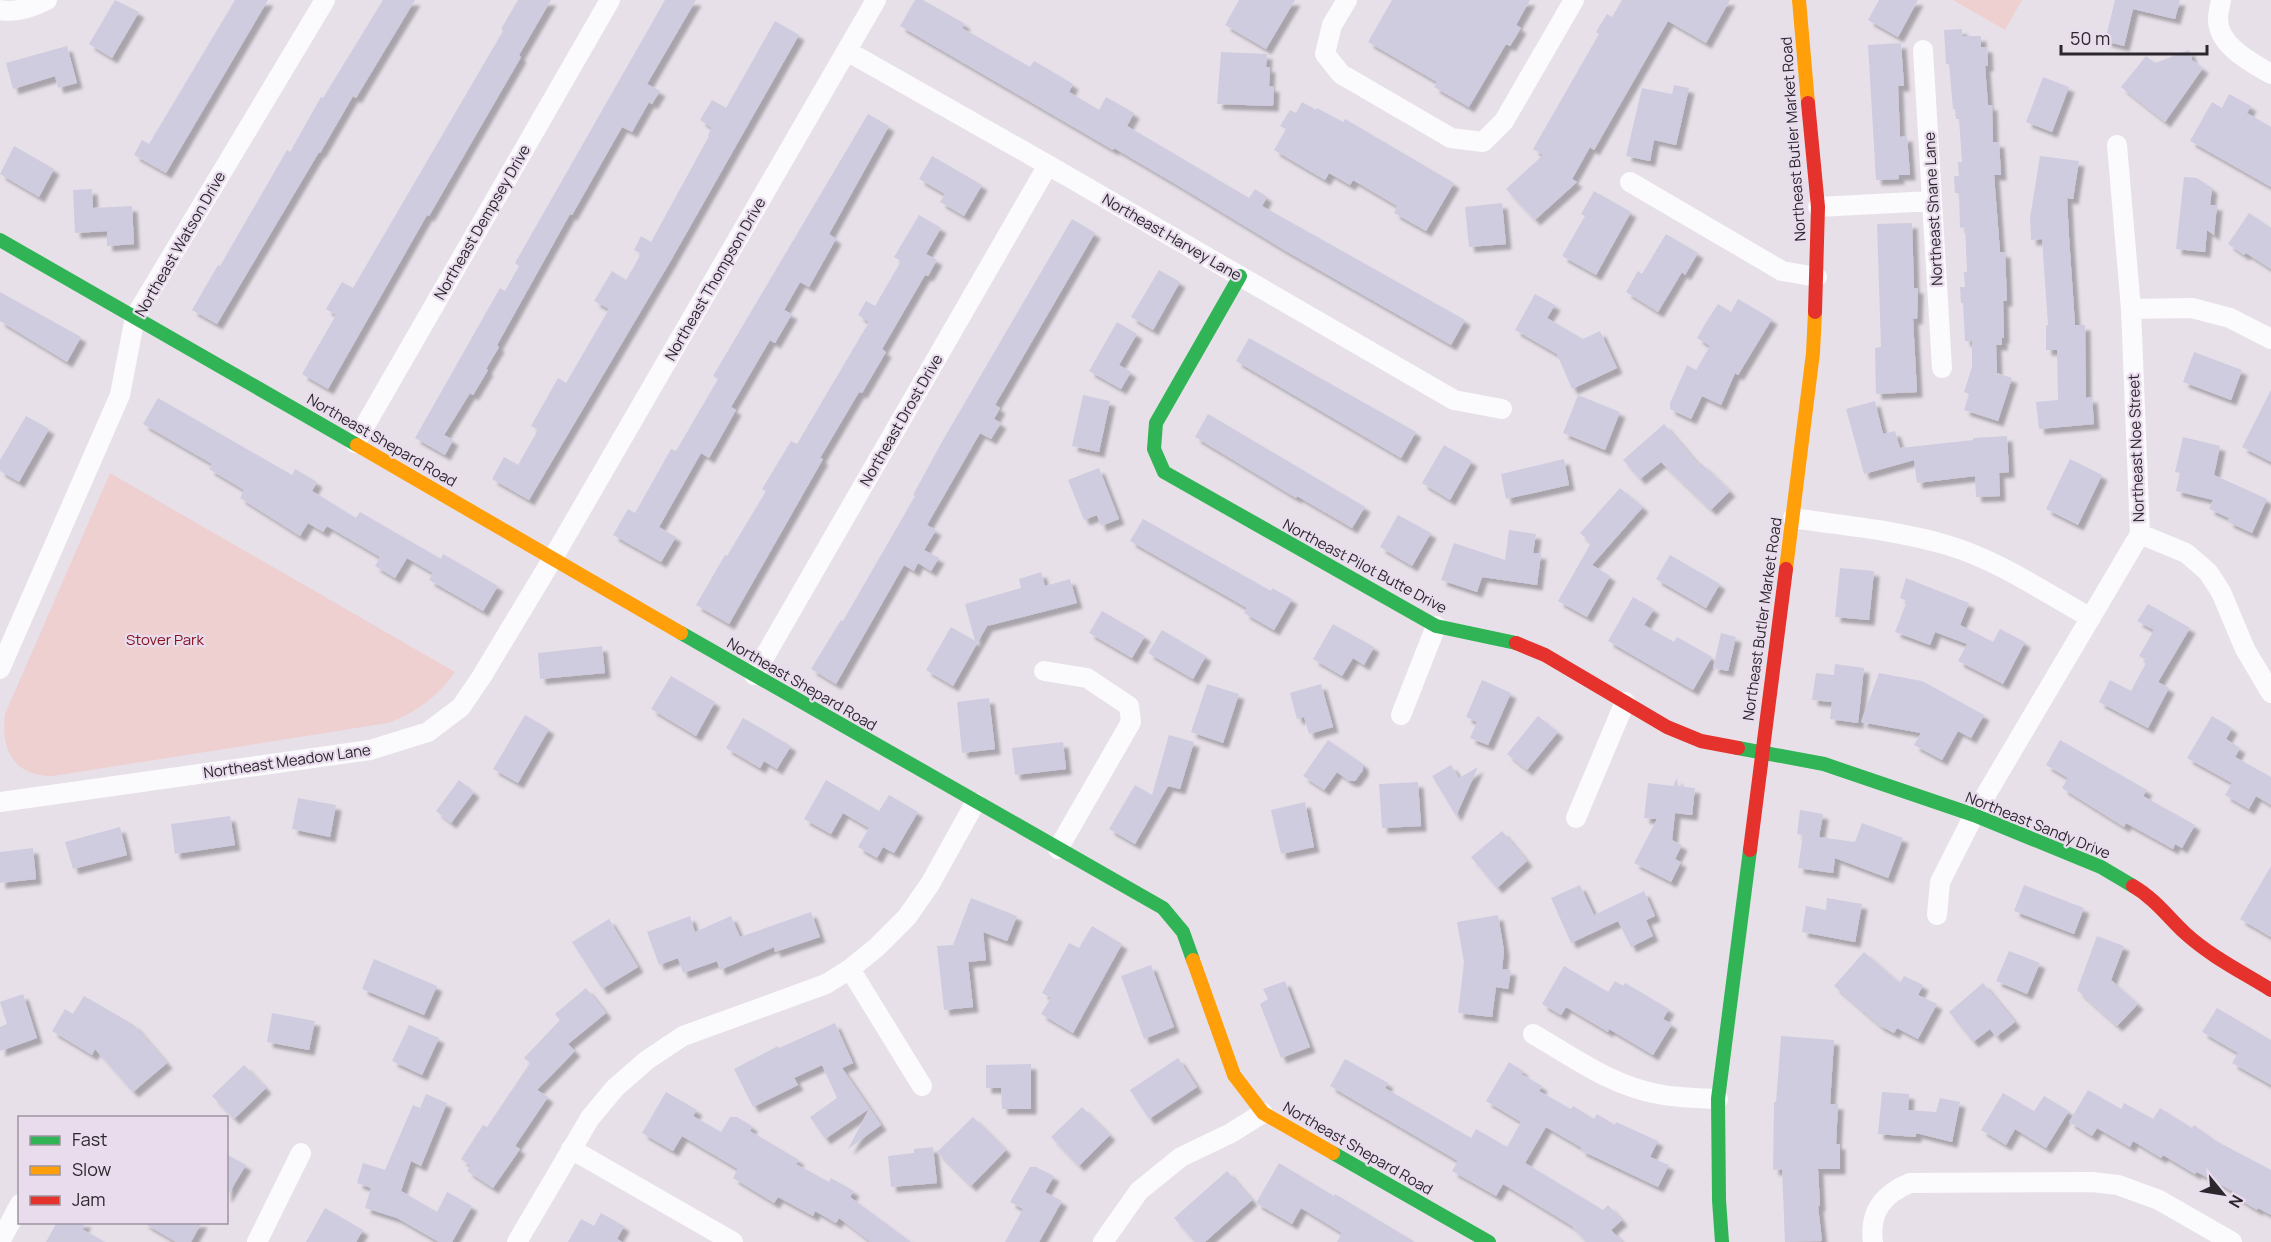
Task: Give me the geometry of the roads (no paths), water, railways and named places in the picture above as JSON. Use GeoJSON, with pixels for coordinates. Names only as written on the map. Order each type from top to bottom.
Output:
{"type":"FeatureCollection","features":[{"type":"Feature","properties":{"kind":"street"},"geometry":{"type":"LineString","coordinates":[[0,10],[27,7],[47,0]]}},
{"type":"Feature","properties":{"kind":"street","name":"Northeast Watson Drive"},"geometry":{"type":"LineString","coordinates":[[0,669],[120,395],[135,317],[325,0]]}},
{"type":"Feature","properties":{"kind":"street","name":"Northeast Dempsey Drive"},"geometry":{"type":"LineString","coordinates":[[355,443],[610,0]]}},
{"type":"Feature","properties":{"kind":"street","name":"Northeast Thompson Drive"},"geometry":{"type":"LineString","coordinates":[[554,558],[876,0]]}},
{"type":"Feature","properties":{"kind":"street"},"geometry":{"type":"LineString","coordinates":[[1347,0],[1332,25],[1325,54],[1341,74],[1451,138],[1483,142],[1504,121],[1575,0]]}},
{"type":"Feature","properties":{"kind":"street","name":"Northeast Butler Market Road"},"geometry":{"type":"LineString","coordinates":[[1722,1242],[1719,1200],[1718,1098],[1813,353],[1818,207],[1799,0]]}},
{"type":"Feature","properties":{"kind":"street"},"geometry":{"type":"LineString","coordinates":[[2221,0],[2217,20],[2226,41],[2247,60],[2271,74]]}},
{"type":"Feature","properties":{"kind":"street","name":"Northeast Harvey Lane"},"geometry":{"type":"LineString","coordinates":[[847,51],[1454,400],[1502,409]]}},
{"type":"Feature","properties":{"kind":"street","name":"Northeast Shane Lane"},"geometry":{"type":"LineString","coordinates":[[1923,51],[1942,368]]}},
{"type":"Feature","properties":{"kind":"street","name":"Northeast Noe Street"},"geometry":{"type":"LineString","coordinates":[[1937,915],[1940,882],[1974,815],[2140,534],[2131,309],[2117,145]]}},
{"type":"Feature","properties":{"kind":"street","name":"Northeast Drost Drive"},"geometry":{"type":"LineString","coordinates":[[754,675],[1048,165]]}},
{"type":"Feature","properties":{"kind":"street"},"geometry":{"type":"LineString","coordinates":[[1630,182],[1782,271],[1817,277]]}},
{"type":"Feature","properties":{"kind":"street"},"geometry":{"type":"LineString","coordinates":[[1818,207],[1932,201]]}},
{"type":"Feature","properties":{"kind":"street","name":"Northeast Shepard Road"},"geometry":{"type":"LineString","coordinates":[[0,240],[975,803],[1163,908],[1183,932],[1234,1075],[1263,1113],[1489,1242]]}},
{"type":"Feature","properties":{"kind":"street","name":"Northeast Pilot Butte Drive"},"geometry":{"type":"LineString","coordinates":[[1240,276],[1156,423],[1153,453],[1164,472],[1178,482],[1436,626],[1516,643],[1545,655],[1668,727],[1701,741],[1761,752]]}},
{"type":"Feature","properties":{"kind":"street"},"geometry":{"type":"LineString","coordinates":[[2131,309],[2192,308],[2230,318],[2271,339]]}},
{"type":"Feature","properties":{"kind":"street"},"geometry":{"type":"LineString","coordinates":[[1793,518],[1900,534],[1947,545],[1992,562],[2091,618]]}},
{"type":"Feature","properties":{"kind":"street"},"geometry":{"type":"LineString","coordinates":[[2140,534],[2186,553],[2208,572],[2221,592],[2245,648],[2271,693]]}},
{"type":"Feature","properties":{"kind":"street","name":"Northeast Meadow Lane"},"geometry":{"type":"LineString","coordinates":[[0,802],[370,750],[428,732],[461,708],[554,558]]}},
{"type":"Feature","properties":{"kind":"street"},"geometry":{"type":"LineString","coordinates":[[1401,715],[1436,626]]}},
{"type":"Feature","properties":{"kind":"street"},"geometry":{"type":"LineString","coordinates":[[1044,671],[1088,678],[1129,706],[1131,722],[1058,849]]}},
{"type":"Feature","properties":{"kind":"street"},"geometry":{"type":"LineString","coordinates":[[1576,818],[1625,702]]}},
{"type":"Feature","properties":{"kind":"street","name":"Northeast Sandy Drive"},"geometry":{"type":"LineString","coordinates":[[1761,752],[1824,764],[1974,815],[2045,843],[2122,878],[2144,891],[2186,934],[2208,951],[2271,990]]}},
{"type":"Feature","properties":{"kind":"street"},"geometry":{"type":"LineString","coordinates":[[517,1242],[590,1118],[615,1089],[647,1060],[683,1036],[826,984],[850,969],[877,947],[907,917],[930,884],[975,803]]}},
{"type":"Feature","properties":{"kind":"street"},"geometry":{"type":"LineString","coordinates":[[850,969],[922,1086]]}},
{"type":"Feature","properties":{"kind":"street"},"geometry":{"type":"LineString","coordinates":[[1533,1034],[1612,1079],[1634,1088],[1676,1097],[1718,1098]]}},
{"type":"Feature","properties":{"kind":"street"},"geometry":{"type":"LineString","coordinates":[[1103,1242],[1139,1191],[1181,1156],[1231,1133],[1263,1113]]}},
{"type":"Feature","properties":{"kind":"street"},"geometry":{"type":"LineString","coordinates":[[571,1149],[733,1242]]}},
{"type":"Feature","properties":{"kind":"street"},"geometry":{"type":"LineString","coordinates":[[257,1242],[301,1153]]}},
{"type":"Feature","properties":{"kind":"street"},"geometry":{"type":"LineString","coordinates":[[1872,1242],[1871,1225],[1884,1198],[1896,1189],[1910,1184],[2062,1182],[2118,1185],[2140,1192],[2159,1200],[2232,1242]]}},
{"type":"Feature","properties":{"kind":"street"},"geometry":{"type":"LineString","coordinates":[[0,1242],[18,1208]]}},
{"type":"Feature","properties":{"kind":"park label","name":"Stover Park"},"geometry":{"type":"Point","coordinates":[165,639]}}]}
